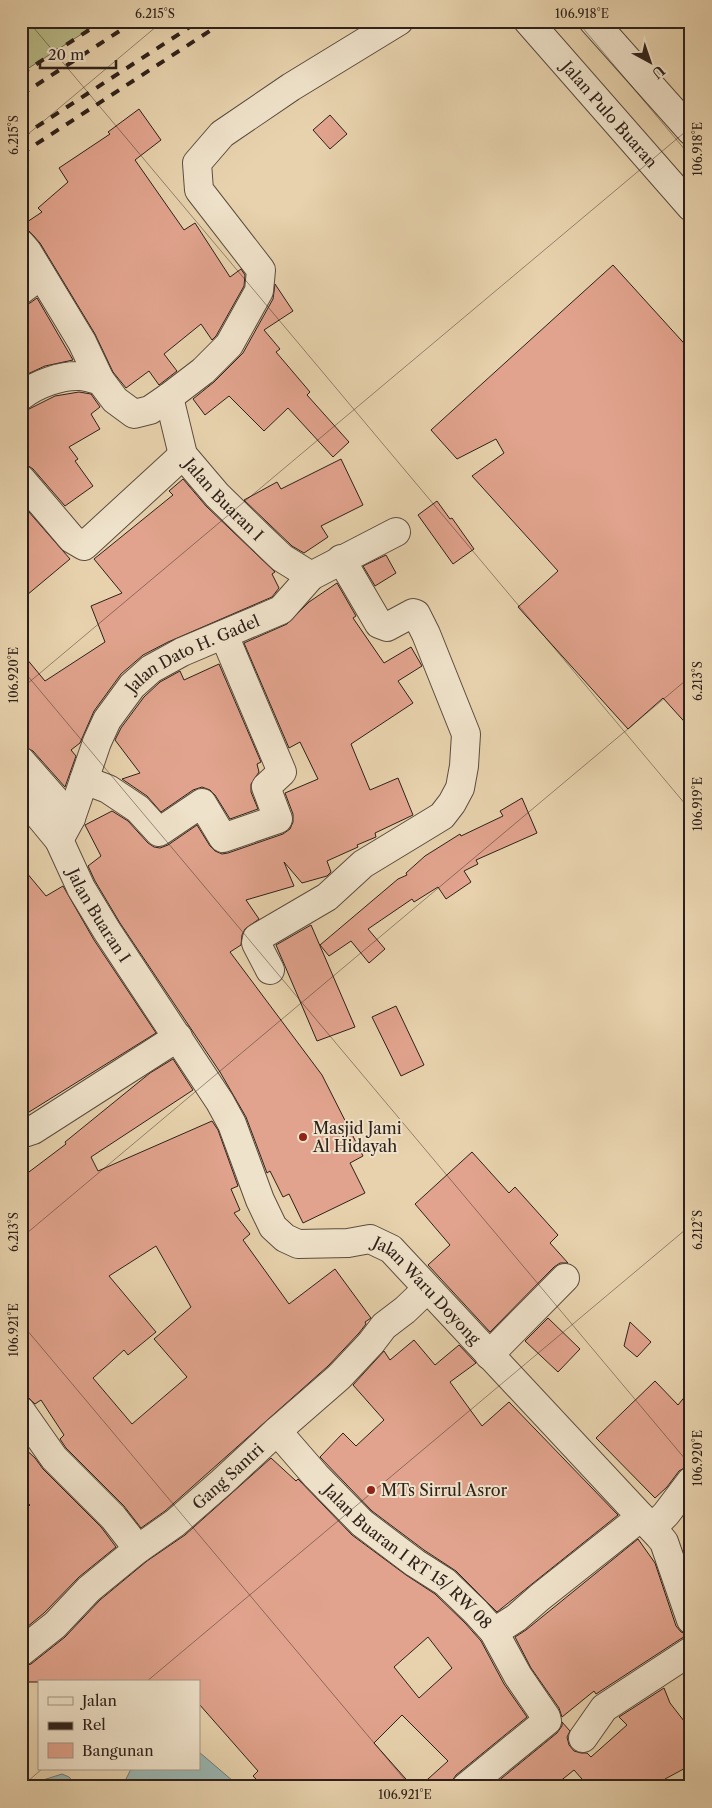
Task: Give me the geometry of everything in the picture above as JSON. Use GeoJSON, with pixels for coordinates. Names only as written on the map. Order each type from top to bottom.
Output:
{"type":"FeatureCollection","features":[{"type":"Feature","properties":{"kind":"street"},"geometry":{"type":"LineString","coordinates":[[21,244],[31,282],[82,342],[100,380],[115,400],[134,414],[150,410],[202,371],[229,345],[259,291],[261,270],[199,190],[197,163],[222,134],[291,86],[399,21]]}},
{"type":"Feature","properties":{"kind":"street","name":"Jalan Pulo Buaran"},"geometry":{"type":"LineString","coordinates":[[528,21],[691,207]]}},
{"type":"Feature","properties":{"kind":"street"},"geometry":{"type":"LineString","coordinates":[[593,21],[691,131]]}},
{"type":"Feature","properties":{"kind":"street"},"geometry":{"type":"LineString","coordinates":[[21,396],[44,384],[62,379],[80,376],[100,380]]}},
{"type":"Feature","properties":{"kind":"street","name":"Jalan Buaran I"},"geometry":{"type":"LineString","coordinates":[[169,397],[183,455],[217,494],[282,558],[311,576]]}},
{"type":"Feature","properties":{"kind":"street"},"geometry":{"type":"LineString","coordinates":[[21,480],[72,540],[84,546],[183,455]]}},
{"type":"Feature","properties":{"kind":"street","name":"Jalan Dato H. Gadel"},"geometry":{"type":"LineString","coordinates":[[65,829],[107,720],[132,686],[151,669],[182,652],[281,610],[311,576],[396,532]]}},
{"type":"Feature","properties":{"kind":"street"},"geometry":{"type":"LineString","coordinates":[[270,970],[256,946],[257,938],[327,897],[363,864],[442,816],[460,788],[464,766],[466,734],[426,634],[416,614],[413,613],[387,627],[379,624],[341,559]]}},
{"type":"Feature","properties":{"kind":"street"},"geometry":{"type":"LineString","coordinates":[[84,780],[108,789],[138,809],[159,832],[202,803],[223,838],[278,819],[266,787],[282,772],[224,635]]}},
{"type":"Feature","properties":{"kind":"street"},"geometry":{"type":"LineString","coordinates":[[21,761],[65,829]]}},
{"type":"Feature","properties":{"kind":"street","name":"Jalan Buaran I"},"geometry":{"type":"LineString","coordinates":[[21,794],[65,829],[69,865],[85,896],[178,1037]]}},
{"type":"Feature","properties":{"kind":"street"},"geometry":{"type":"LineString","coordinates":[[21,1134],[32,1130],[178,1037]]}},
{"type":"Feature","properties":{"kind":"street","name":"Jalan Waru Doyong"},"geometry":{"type":"LineString","coordinates":[[178,1037],[232,1124],[260,1200],[273,1227],[285,1238],[298,1244],[348,1243],[370,1239],[391,1250],[410,1268],[427,1289],[664,1542],[691,1620]]}},
{"type":"Feature","properties":{"kind":"street"},"geometry":{"type":"LineString","coordinates":[[489,1355],[565,1278]]}},
{"type":"Feature","properties":{"kind":"street","name":"Gang Santri"},"geometry":{"type":"LineString","coordinates":[[21,1652],[55,1625],[89,1589],[138,1549],[175,1523],[222,1482],[339,1377],[384,1326],[405,1310],[427,1289]]}},
{"type":"Feature","properties":{"kind":"street"},"geometry":{"type":"LineString","coordinates":[[21,1410],[54,1458],[113,1517],[138,1549]]}},
{"type":"Feature","properties":{"kind":"street","name":"Jalan Buaran I RT 15/ RW 08"},"geometry":{"type":"LineString","coordinates":[[277,1431],[316,1476],[362,1523],[415,1563],[444,1582],[494,1632],[516,1618],[540,1597],[651,1527]]}},
{"type":"Feature","properties":{"kind":"street"},"geometry":{"type":"LineString","coordinates":[[651,1527],[666,1514],[691,1481]]}},
{"type":"Feature","properties":{"kind":"street"},"geometry":{"type":"LineString","coordinates":[[651,1527],[691,1513]]}},
{"type":"Feature","properties":{"kind":"street"},"geometry":{"type":"LineString","coordinates":[[466,1787],[547,1721],[518,1676],[494,1632]]}},
{"type":"Feature","properties":{"kind":"street"},"geometry":{"type":"LineString","coordinates":[[583,1738],[604,1708],[691,1651]]}},
{"type":"Feature","properties":{"kind":"green space"},"geometry":{"type":"Polygon","coordinates":[[[21,21],[102,21],[21,73],[21,21]]]}},
{"type":"Feature","properties":{"kind":"water"},"geometry":{"type":"Polygon","coordinates":[[[200,1753],[240,1787],[122,1787],[130,1770],[200,1770],[200,1753]]]}},
{"type":"Feature","properties":{"kind":"water"},"geometry":{"type":"Polygon","coordinates":[[[62,1774],[69,1777],[78,1787],[21,1787],[62,1774]]]}},
{"type":"Feature","properties":{"kind":"building"},"geometry":{"type":"Polygon","coordinates":[[[139,109],[161,140],[135,160],[184,230],[195,223],[230,277],[241,269],[245,275],[244,286],[212,340],[201,324],[164,354],[177,371],[159,385],[149,371],[126,388],[113,372],[95,334],[40,243],[27,229],[21,229],[21,226],[42,212],[38,208],[68,182],[59,168],[110,134],[108,132],[139,109]]]}},
{"type":"Feature","properties":{"kind":"building"},"geometry":{"type":"Polygon","coordinates":[[[330,115],[347,134],[330,149],[313,130],[330,115]]]}},
{"type":"Feature","properties":{"kind":"building"},"geometry":{"type":"Polygon","coordinates":[[[613,265],[691,351],[691,729],[663,698],[628,729],[518,607],[558,571],[472,476],[504,453],[496,439],[457,459],[431,430],[613,265]]]}},
{"type":"Feature","properties":{"kind":"building"},"geometry":{"type":"Polygon","coordinates":[[[275,284],[293,311],[264,330],[280,349],[276,352],[310,392],[307,395],[349,442],[333,457],[288,408],[264,431],[229,396],[205,415],[193,399],[214,382],[243,353],[273,299],[275,284]]]}},
{"type":"Feature","properties":{"kind":"building"},"geometry":{"type":"Polygon","coordinates":[[[37,298],[73,360],[45,366],[21,377],[21,305],[30,303],[37,298]]]}},
{"type":"Feature","properties":{"kind":"building"},"geometry":{"type":"Polygon","coordinates":[[[79,392],[91,394],[100,407],[91,414],[100,429],[69,447],[78,459],[75,461],[93,486],[65,506],[33,469],[21,464],[21,411],[55,396],[79,392]]]}},
{"type":"Feature","properties":{"kind":"building"},"geometry":{"type":"Polygon","coordinates":[[[341,459],[363,505],[321,526],[328,537],[304,553],[292,546],[244,500],[277,482],[281,489],[341,459]]]}},
{"type":"Feature","properties":{"kind":"building"},"geometry":{"type":"Polygon","coordinates":[[[183,479],[206,506],[275,572],[272,574],[279,588],[272,597],[168,642],[143,655],[121,674],[94,711],[80,743],[71,750],[76,756],[65,787],[33,751],[21,745],[21,652],[45,681],[105,642],[91,606],[122,593],[94,559],[173,495],[169,491],[183,479]]]}},
{"type":"Feature","properties":{"kind":"building"},"geometry":{"type":"Polygon","coordinates":[[[437,501],[450,519],[452,518],[474,549],[453,564],[418,515],[437,501]]]}},
{"type":"Feature","properties":{"kind":"building"},"geometry":{"type":"Polygon","coordinates":[[[21,503],[70,559],[21,600],[21,503]]]}},
{"type":"Feature","properties":{"kind":"building"},"geometry":{"type":"Polygon","coordinates":[[[386,555],[396,573],[375,586],[363,566],[386,555]]]}},
{"type":"Feature","properties":{"kind":"building"},"geometry":{"type":"Polygon","coordinates":[[[337,583],[356,616],[353,618],[384,663],[411,647],[422,666],[398,681],[413,703],[351,744],[370,790],[398,778],[413,815],[375,833],[376,837],[357,845],[358,847],[327,861],[331,872],[327,876],[302,883],[284,862],[294,886],[246,900],[259,919],[245,929],[241,945],[230,952],[322,1075],[363,1156],[350,1163],[365,1193],[303,1223],[289,1194],[283,1197],[270,1171],[267,1173],[246,1117],[220,1072],[120,923],[95,881],[88,866],[101,856],[85,825],[112,811],[128,821],[148,843],[160,848],[168,845],[197,825],[210,846],[222,854],[283,834],[290,829],[293,822],[293,814],[285,793],[318,779],[300,742],[289,748],[244,643],[287,624],[309,602],[337,583]]]}},
{"type":"Feature","properties":{"kind":"building"},"geometry":{"type":"Polygon","coordinates":[[[219,664],[261,762],[257,764],[259,772],[251,784],[251,792],[258,809],[230,819],[215,795],[210,790],[202,787],[193,790],[161,812],[147,796],[122,779],[140,773],[115,740],[121,728],[144,697],[160,682],[180,671],[184,680],[219,664]]]}},
{"type":"Feature","properties":{"kind":"building"},"geometry":{"type":"Polygon","coordinates":[[[522,798],[537,833],[476,860],[478,864],[464,871],[471,882],[446,899],[438,887],[414,902],[412,899],[368,929],[385,949],[369,963],[351,941],[329,956],[320,945],[398,879],[407,875],[406,873],[425,856],[460,834],[461,836],[503,816],[500,811],[522,798]]]}},
{"type":"Feature","properties":{"kind":"building"},"geometry":{"type":"Polygon","coordinates":[[[21,866],[46,896],[63,886],[94,940],[156,1033],[21,1117],[21,866]]]}},
{"type":"Feature","properties":{"kind":"building"},"geometry":{"type":"Polygon","coordinates":[[[311,925],[355,1027],[317,1041],[276,945],[311,925]]]}},
{"type":"Feature","properties":{"kind":"building"},"geometry":{"type":"Polygon","coordinates":[[[396,1006],[424,1065],[401,1076],[372,1017],[396,1006]]]}},
{"type":"Feature","properties":{"kind":"building"},"geometry":{"type":"Polygon","coordinates":[[[173,1059],[193,1090],[91,1157],[98,1171],[212,1121],[218,1130],[238,1186],[231,1189],[240,1210],[234,1213],[250,1234],[243,1240],[289,1304],[335,1269],[371,1318],[365,1322],[366,1324],[359,1333],[328,1366],[165,1511],[141,1528],[124,1506],[66,1448],[60,1439],[64,1435],[41,1400],[35,1404],[28,1397],[21,1396],[21,1178],[66,1144],[65,1142],[150,1073],[173,1059]],[[156,1246],[109,1276],[156,1332],[128,1355],[124,1350],[93,1378],[132,1424],[187,1377],[154,1339],[191,1307],[156,1246]]]}},
{"type":"Feature","properties":{"kind":"building"},"geometry":{"type":"Polygon","coordinates":[[[472,1152],[509,1193],[515,1187],[558,1235],[550,1243],[568,1263],[560,1263],[554,1267],[490,1332],[428,1265],[450,1245],[415,1204],[472,1152]]]}},
{"type":"Feature","properties":{"kind":"building"},"geometry":{"type":"Polygon","coordinates":[[[548,1318],[580,1349],[558,1372],[525,1341],[548,1318]]]}},
{"type":"Feature","properties":{"kind":"building"},"geometry":{"type":"Polygon","coordinates":[[[630,1322],[651,1342],[637,1357],[624,1346],[630,1322]]]}},
{"type":"Feature","properties":{"kind":"building"},"geometry":{"type":"Polygon","coordinates":[[[414,1340],[435,1365],[459,1345],[476,1363],[450,1382],[482,1426],[509,1402],[618,1515],[497,1612],[456,1571],[424,1550],[372,1511],[320,1457],[343,1433],[356,1446],[384,1420],[353,1385],[384,1351],[390,1360],[414,1340]]]}},
{"type":"Feature","properties":{"kind":"building"},"geometry":{"type":"Polygon","coordinates":[[[655,1381],[678,1405],[691,1389],[691,1464],[679,1471],[667,1487],[655,1498],[596,1438],[655,1381]]]}},
{"type":"Feature","properties":{"kind":"building"},"geometry":{"type":"Polygon","coordinates":[[[21,1445],[101,1527],[116,1547],[79,1577],[44,1613],[21,1632],[21,1514],[30,1505],[21,1497],[21,1445]]]}},
{"type":"Feature","properties":{"kind":"building"},"geometry":{"type":"Polygon","coordinates":[[[271,1458],[296,1481],[298,1479],[352,1535],[435,1594],[465,1623],[481,1641],[504,1684],[527,1717],[456,1775],[451,1787],[419,1787],[448,1761],[402,1715],[374,1743],[413,1787],[264,1787],[253,1776],[258,1771],[200,1705],[200,1680],[38,1680],[38,1682],[21,1682],[21,1667],[31,1664],[65,1637],[100,1600],[147,1561],[185,1535],[271,1458]],[[428,1637],[394,1667],[419,1698],[452,1668],[428,1637]]]}},
{"type":"Feature","properties":{"kind":"building"},"geometry":{"type":"Polygon","coordinates":[[[638,1539],[655,1563],[676,1626],[681,1632],[691,1635],[682,1638],[596,1694],[594,1691],[562,1717],[559,1708],[531,1668],[515,1637],[638,1539]]]}},
{"type":"Feature","properties":{"kind":"building"},"geometry":{"type":"Polygon","coordinates":[[[664,1688],[670,1703],[691,1730],[691,1765],[665,1779],[673,1787],[589,1787],[574,1770],[553,1787],[491,1787],[557,1733],[562,1726],[562,1722],[570,1731],[567,1737],[569,1745],[574,1751],[587,1753],[591,1757],[627,1725],[619,1717],[664,1688]]]}},
{"type":"Feature","properties":{"kind":"railway"},"geometry":{"type":"LineString","coordinates":[[21,74],[103,21]]}},
{"type":"Feature","properties":{"kind":"railway"},"geometry":{"type":"LineString","coordinates":[[21,95],[135,21]]}},
{"type":"Feature","properties":{"kind":"railway"},"geometry":{"type":"LineString","coordinates":[[21,137],[199,21]]}},
{"type":"Feature","properties":{"kind":"railway"},"geometry":{"type":"LineString","coordinates":[[21,154],[225,21]]}},
{"type":"Feature","properties":{"kind":"place","name":"Masjid Jami Al Hidayah"},"geometry":{"type":"Point","coordinates":[303,1137]}},
{"type":"Feature","properties":{"kind":"place","name":"MTs Sirrul Asror"},"geometry":{"type":"Point","coordinates":[371,1490]}}]}
